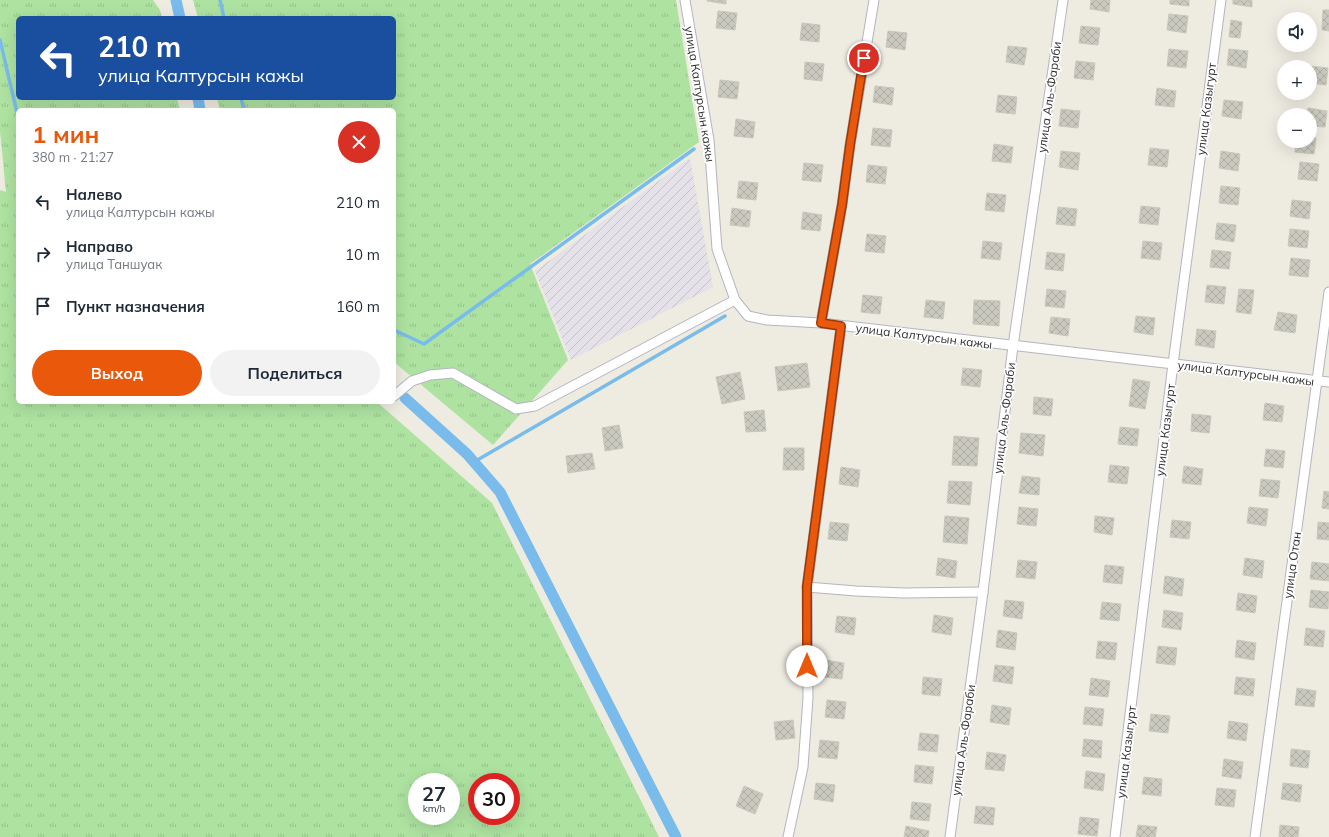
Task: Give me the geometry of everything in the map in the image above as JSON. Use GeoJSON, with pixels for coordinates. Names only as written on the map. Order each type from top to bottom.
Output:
{"type":"FeatureCollection","features":[{"type":"Feature","properties":{"kind":"street","name":"улица Калтурсын кажы"},"geometry":{"type":"LineString","coordinates":[[685,0],[709,140],[717,249],[735,300],[748,316],[767,320],[821,323],[1329,382]]}},
{"type":"Feature","properties":{"kind":"street"},"geometry":{"type":"LineString","coordinates":[[821,323],[842,205],[850,145],[874,0]]}},
{"type":"Feature","properties":{"kind":"street","name":"улица Аль-Фараби"},"geometry":{"type":"LineString","coordinates":[[950,837],[1013,346],[1062,0]]}},
{"type":"Feature","properties":{"kind":"street","name":"улица Казыгурт"},"geometry":{"type":"LineString","coordinates":[[1115,837],[1173,364],[1221,0]]}},
{"type":"Feature","properties":{"kind":"street","name":"улица Отан"},"geometry":{"type":"LineString","coordinates":[[1255,837],[1329,292]]}},
{"type":"Feature","properties":{"kind":"street"},"geometry":{"type":"LineString","coordinates":[[396,394],[412,381],[430,375],[453,373],[516,409],[534,406],[735,300]]}},
{"type":"Feature","properties":{"kind":"street"},"geometry":{"type":"LineString","coordinates":[[788,837],[803,767],[808,698],[807,586],[841,326]]}},
{"type":"Feature","properties":{"kind":"street"},"geometry":{"type":"LineString","coordinates":[[807,586],[856,591],[904,593],[982,592]]}},
{"type":"Feature","properties":{"kind":"shaded area"},"geometry":{"type":"Polygon","coordinates":[[[690,158],[713,287],[571,360],[535,271],[690,158]]]}},
{"type":"Feature","properties":{"kind":"green space"},"geometry":{"type":"Polygon","coordinates":[[[0,0],[153,0],[160,10],[162,16],[16,16],[16,100],[178,100],[180,108],[16,108],[16,404],[379,404],[492,503],[659,837],[0,837],[0,190],[6,192],[0,131],[0,0]]]}},
{"type":"Feature","properties":{"kind":"green space"},"geometry":{"type":"Polygon","coordinates":[[[193,0],[676,0],[699,142],[530,264],[568,360],[493,445],[396,364],[396,108],[220,108],[218,100],[396,100],[396,16],[197,16],[193,0]]]}},
{"type":"Feature","properties":{"kind":"building"},"geometry":{"type":"Polygon","coordinates":[[[726,0],[726,4],[707,1],[726,0]]]}},
{"type":"Feature","properties":{"kind":"building"},"geometry":{"type":"Polygon","coordinates":[[[1091,0],[1110,0],[1109,12],[1090,9],[1091,0]]]}},
{"type":"Feature","properties":{"kind":"building"},"geometry":{"type":"Polygon","coordinates":[[[1170,0],[1189,0],[1189,6],[1170,4],[1170,0]]]}},
{"type":"Feature","properties":{"kind":"building"},"geometry":{"type":"Polygon","coordinates":[[[1233,0],[1252,0],[1252,7],[1233,4],[1233,0]]]}},
{"type":"Feature","properties":{"kind":"building"},"geometry":{"type":"Polygon","coordinates":[[[1323,10],[1329,10],[1329,31],[1322,30],[1323,10]]]}},
{"type":"Feature","properties":{"kind":"building"},"geometry":{"type":"Polygon","coordinates":[[[718,11],[737,13],[735,30],[716,28],[718,11]]]}},
{"type":"Feature","properties":{"kind":"building"},"geometry":{"type":"Polygon","coordinates":[[[1169,14],[1188,16],[1186,33],[1167,30],[1169,14]]]}},
{"type":"Feature","properties":{"kind":"building"},"geometry":{"type":"Polygon","coordinates":[[[1231,20],[1242,22],[1240,38],[1229,37],[1231,20]]]}},
{"type":"Feature","properties":{"kind":"building"},"geometry":{"type":"Polygon","coordinates":[[[802,23],[820,25],[819,42],[800,40],[802,23]]]}},
{"type":"Feature","properties":{"kind":"building"},"geometry":{"type":"Polygon","coordinates":[[[1081,26],[1100,28],[1098,45],[1079,43],[1081,26]]]}},
{"type":"Feature","properties":{"kind":"building"},"geometry":{"type":"Polygon","coordinates":[[[888,31],[907,33],[905,50],[886,47],[888,31]]]}},
{"type":"Feature","properties":{"kind":"building"},"geometry":{"type":"Polygon","coordinates":[[[1008,46],[1027,48],[1024,65],[1006,62],[1008,46]]]}},
{"type":"Feature","properties":{"kind":"building"},"geometry":{"type":"Polygon","coordinates":[[[1169,49],[1188,51],[1186,68],[1167,66],[1169,49]]]}},
{"type":"Feature","properties":{"kind":"building"},"geometry":{"type":"Polygon","coordinates":[[[1229,49],[1248,51],[1246,68],[1227,65],[1229,49]]]}},
{"type":"Feature","properties":{"kind":"building"},"geometry":{"type":"Polygon","coordinates":[[[1076,61],[1095,63],[1093,80],[1074,78],[1076,61]]]}},
{"type":"Feature","properties":{"kind":"building"},"geometry":{"type":"Polygon","coordinates":[[[805,62],[824,64],[822,81],[804,79],[805,62]]]}},
{"type":"Feature","properties":{"kind":"building"},"geometry":{"type":"Polygon","coordinates":[[[1317,67],[1328,68],[1326,85],[1317,84],[1317,67]]]}},
{"type":"Feature","properties":{"kind":"building"},"geometry":{"type":"Polygon","coordinates":[[[720,80],[739,82],[737,99],[718,97],[720,80]]]}},
{"type":"Feature","properties":{"kind":"building"},"geometry":{"type":"Polygon","coordinates":[[[875,86],[894,88],[892,105],[873,102],[875,86]]]}},
{"type":"Feature","properties":{"kind":"building"},"geometry":{"type":"Polygon","coordinates":[[[1157,88],[1176,91],[1174,107],[1155,105],[1157,88]]]}},
{"type":"Feature","properties":{"kind":"building"},"geometry":{"type":"Polygon","coordinates":[[[998,95],[1017,97],[1015,114],[996,112],[998,95]]]}},
{"type":"Feature","properties":{"kind":"building"},"geometry":{"type":"Polygon","coordinates":[[[1224,100],[1243,102],[1241,119],[1222,116],[1224,100]]]}},
{"type":"Feature","properties":{"kind":"building"},"geometry":{"type":"Polygon","coordinates":[[[1061,109],[1080,111],[1078,128],[1059,126],[1061,109]]]}},
{"type":"Feature","properties":{"kind":"building"},"geometry":{"type":"Polygon","coordinates":[[[1317,109],[1327,111],[1325,127],[1317,126],[1317,109]]]}},
{"type":"Feature","properties":{"kind":"building"},"geometry":{"type":"Polygon","coordinates":[[[736,119],[755,122],[753,138],[734,136],[736,119]]]}},
{"type":"Feature","properties":{"kind":"building"},"geometry":{"type":"Polygon","coordinates":[[[873,128],[892,130],[890,147],[871,145],[873,128]]]}},
{"type":"Feature","properties":{"kind":"building"},"geometry":{"type":"Polygon","coordinates":[[[994,144],[1013,147],[1011,163],[992,161],[994,144]]]}},
{"type":"Feature","properties":{"kind":"building"},"geometry":{"type":"Polygon","coordinates":[[[1150,148],[1169,150],[1167,167],[1148,165],[1150,148]]]}},
{"type":"Feature","properties":{"kind":"building"},"geometry":{"type":"Polygon","coordinates":[[[1295,148],[1315,148],[1314,154],[1295,152],[1295,148]]]}},
{"type":"Feature","properties":{"kind":"building"},"geometry":{"type":"Polygon","coordinates":[[[1061,151],[1080,153],[1078,170],[1059,167],[1061,151]]]}},
{"type":"Feature","properties":{"kind":"building"},"geometry":{"type":"Polygon","coordinates":[[[1221,151],[1240,154],[1238,171],[1219,168],[1221,151]]]}},
{"type":"Feature","properties":{"kind":"building"},"geometry":{"type":"Polygon","coordinates":[[[1300,162],[1319,164],[1317,181],[1298,179],[1300,162]]]}},
{"type":"Feature","properties":{"kind":"building"},"geometry":{"type":"Polygon","coordinates":[[[804,163],[823,165],[821,182],[802,180],[804,163]]]}},
{"type":"Feature","properties":{"kind":"building"},"geometry":{"type":"Polygon","coordinates":[[[868,165],[887,167],[885,184],[866,182],[868,165]]]}},
{"type":"Feature","properties":{"kind":"building"},"geometry":{"type":"Polygon","coordinates":[[[739,181],[758,183],[756,200],[737,198],[739,181]]]}},
{"type":"Feature","properties":{"kind":"building"},"geometry":{"type":"Polygon","coordinates":[[[1221,186],[1240,188],[1238,205],[1219,203],[1221,186]]]}},
{"type":"Feature","properties":{"kind":"building"},"geometry":{"type":"Polygon","coordinates":[[[987,193],[1006,195],[1004,212],[985,210],[987,193]]]}},
{"type":"Feature","properties":{"kind":"building"},"geometry":{"type":"Polygon","coordinates":[[[1292,200],[1311,202],[1309,219],[1290,216],[1292,200]]]}},
{"type":"Feature","properties":{"kind":"building"},"geometry":{"type":"Polygon","coordinates":[[[1141,206],[1160,208],[1158,225],[1139,223],[1141,206]]]}},
{"type":"Feature","properties":{"kind":"building"},"geometry":{"type":"Polygon","coordinates":[[[1058,207],[1077,209],[1075,226],[1056,224],[1058,207]]]}},
{"type":"Feature","properties":{"kind":"building"},"geometry":{"type":"Polygon","coordinates":[[[732,208],[751,211],[749,227],[730,225],[732,208]]]}},
{"type":"Feature","properties":{"kind":"building"},"geometry":{"type":"Polygon","coordinates":[[[803,212],[822,215],[820,231],[801,229],[803,212]]]}},
{"type":"Feature","properties":{"kind":"building"},"geometry":{"type":"Polygon","coordinates":[[[1217,223],[1236,225],[1234,242],[1215,239],[1217,223]]]}},
{"type":"Feature","properties":{"kind":"building"},"geometry":{"type":"Polygon","coordinates":[[[1290,229],[1309,231],[1307,248],[1288,246],[1290,229]]]}},
{"type":"Feature","properties":{"kind":"building"},"geometry":{"type":"Polygon","coordinates":[[[867,234],[886,236],[884,253],[865,251],[867,234]]]}},
{"type":"Feature","properties":{"kind":"building"},"geometry":{"type":"Polygon","coordinates":[[[983,241],[1002,243],[1000,260],[981,258],[983,241]]]}},
{"type":"Feature","properties":{"kind":"building"},"geometry":{"type":"Polygon","coordinates":[[[1143,241],[1162,243],[1160,260],[1141,258],[1143,241]]]}},
{"type":"Feature","properties":{"kind":"building"},"geometry":{"type":"Polygon","coordinates":[[[1212,250],[1231,252],[1229,269],[1210,267],[1212,250]]]}},
{"type":"Feature","properties":{"kind":"building"},"geometry":{"type":"Polygon","coordinates":[[[1047,252],[1065,254],[1063,271],[1045,269],[1047,252]]]}},
{"type":"Feature","properties":{"kind":"building"},"geometry":{"type":"Polygon","coordinates":[[[1291,258],[1310,260],[1308,277],[1289,275],[1291,258]]]}},
{"type":"Feature","properties":{"kind":"building"},"geometry":{"type":"Polygon","coordinates":[[[1207,285],[1226,287],[1224,304],[1205,302],[1207,285]]]}},
{"type":"Feature","properties":{"kind":"building"},"geometry":{"type":"Polygon","coordinates":[[[1047,289],[1066,291],[1064,308],[1045,306],[1047,289]]]}},
{"type":"Feature","properties":{"kind":"building"},"geometry":{"type":"Polygon","coordinates":[[[1239,289],[1254,290],[1251,314],[1236,312],[1239,289]]]}},
{"type":"Feature","properties":{"kind":"building"},"geometry":{"type":"Polygon","coordinates":[[[863,295],[882,297],[880,314],[861,312],[863,295]]]}},
{"type":"Feature","properties":{"kind":"building"},"geometry":{"type":"Polygon","coordinates":[[[926,300],[945,302],[943,319],[924,317],[926,300]]]}},
{"type":"Feature","properties":{"kind":"building"},"geometry":{"type":"Polygon","coordinates":[[[974,300],[1000,301],[999,326],[973,324],[974,300]]]}},
{"type":"Feature","properties":{"kind":"building"},"geometry":{"type":"Polygon","coordinates":[[[1278,312],[1297,315],[1295,333],[1274,330],[1278,312]]]}},
{"type":"Feature","properties":{"kind":"building"},"geometry":{"type":"Polygon","coordinates":[[[1136,316],[1155,318],[1153,335],[1134,332],[1136,316]]]}},
{"type":"Feature","properties":{"kind":"building"},"geometry":{"type":"Polygon","coordinates":[[[1051,317],[1070,319],[1068,336],[1049,333],[1051,317]]]}},
{"type":"Feature","properties":{"kind":"building"},"geometry":{"type":"Polygon","coordinates":[[[1197,329],[1216,331],[1214,348],[1195,345],[1197,329]]]}},
{"type":"Feature","properties":{"kind":"building"},"geometry":{"type":"Polygon","coordinates":[[[807,363],[810,387],[778,391],[775,367],[807,363]]]}},
{"type":"Feature","properties":{"kind":"building"},"geometry":{"type":"Polygon","coordinates":[[[963,368],[982,370],[980,387],[961,385],[963,368]]]}},
{"type":"Feature","properties":{"kind":"building"},"geometry":{"type":"Polygon","coordinates":[[[740,372],[745,399],[722,404],[716,377],[740,372]]]}},
{"type":"Feature","properties":{"kind":"building"},"geometry":{"type":"Polygon","coordinates":[[[1133,379],[1150,382],[1145,409],[1129,406],[1133,379]]]}},
{"type":"Feature","properties":{"kind":"building"},"geometry":{"type":"Polygon","coordinates":[[[1034,397],[1053,399],[1051,416],[1033,414],[1034,397]]]}},
{"type":"Feature","properties":{"kind":"building"},"geometry":{"type":"Polygon","coordinates":[[[1265,403],[1284,406],[1282,422],[1263,420],[1265,403]]]}},
{"type":"Feature","properties":{"kind":"building"},"geometry":{"type":"Polygon","coordinates":[[[764,410],[766,431],[746,432],[744,412],[764,410]]]}},
{"type":"Feature","properties":{"kind":"building"},"geometry":{"type":"Polygon","coordinates":[[[1192,414],[1211,416],[1209,433],[1191,431],[1192,414]]]}},
{"type":"Feature","properties":{"kind":"building"},"geometry":{"type":"Polygon","coordinates":[[[619,425],[623,448],[605,451],[602,428],[619,425]]]}},
{"type":"Feature","properties":{"kind":"building"},"geometry":{"type":"Polygon","coordinates":[[[1120,427],[1139,429],[1137,446],[1118,444],[1120,427]]]}},
{"type":"Feature","properties":{"kind":"building"},"geometry":{"type":"Polygon","coordinates":[[[1021,433],[1045,435],[1043,456],[1019,453],[1021,433]]]}},
{"type":"Feature","properties":{"kind":"building"},"geometry":{"type":"Polygon","coordinates":[[[954,436],[979,438],[977,466],[952,465],[954,436]]]}},
{"type":"Feature","properties":{"kind":"building"},"geometry":{"type":"Polygon","coordinates":[[[784,448],[804,448],[804,470],[783,470],[784,448]]]}},
{"type":"Feature","properties":{"kind":"building"},"geometry":{"type":"Polygon","coordinates":[[[1266,449],[1285,451],[1283,468],[1264,466],[1266,449]]]}},
{"type":"Feature","properties":{"kind":"building"},"geometry":{"type":"Polygon","coordinates":[[[592,453],[595,469],[568,473],[566,456],[592,453]]]}},
{"type":"Feature","properties":{"kind":"building"},"geometry":{"type":"Polygon","coordinates":[[[1110,465],[1129,467],[1127,484],[1108,482],[1110,465]]]}},
{"type":"Feature","properties":{"kind":"building"},"geometry":{"type":"Polygon","coordinates":[[[1184,466],[1203,469],[1201,485],[1182,483],[1184,466]]]}},
{"type":"Feature","properties":{"kind":"building"},"geometry":{"type":"Polygon","coordinates":[[[841,467],[860,470],[858,487],[839,484],[841,467]]]}},
{"type":"Feature","properties":{"kind":"building"},"geometry":{"type":"Polygon","coordinates":[[[1022,476],[1040,478],[1039,495],[1019,493],[1022,476]]]}},
{"type":"Feature","properties":{"kind":"building"},"geometry":{"type":"Polygon","coordinates":[[[1261,479],[1280,481],[1278,498],[1259,496],[1261,479]]]}},
{"type":"Feature","properties":{"kind":"building"},"geometry":{"type":"Polygon","coordinates":[[[949,481],[972,482],[970,505],[947,503],[949,481]]]}},
{"type":"Feature","properties":{"kind":"building"},"geometry":{"type":"Polygon","coordinates":[[[1324,491],[1329,492],[1329,509],[1322,508],[1324,491]]]}},
{"type":"Feature","properties":{"kind":"building"},"geometry":{"type":"Polygon","coordinates":[[[1019,507],[1038,509],[1036,526],[1017,524],[1019,507]]]}},
{"type":"Feature","properties":{"kind":"building"},"geometry":{"type":"Polygon","coordinates":[[[1249,507],[1268,509],[1266,526],[1247,523],[1249,507]]]}},
{"type":"Feature","properties":{"kind":"building"},"geometry":{"type":"Polygon","coordinates":[[[945,516],[969,518],[967,544],[943,542],[945,516]]]}},
{"type":"Feature","properties":{"kind":"building"},"geometry":{"type":"Polygon","coordinates":[[[1095,516],[1114,518],[1112,535],[1094,532],[1095,516]]]}},
{"type":"Feature","properties":{"kind":"building"},"geometry":{"type":"Polygon","coordinates":[[[1172,520],[1191,522],[1189,539],[1170,537],[1172,520]]]}},
{"type":"Feature","properties":{"kind":"building"},"geometry":{"type":"Polygon","coordinates":[[[830,522],[849,524],[847,541],[828,539],[830,522]]]}},
{"type":"Feature","properties":{"kind":"building"},"geometry":{"type":"Polygon","coordinates":[[[1318,522],[1329,523],[1329,540],[1317,539],[1318,522]]]}},
{"type":"Feature","properties":{"kind":"building"},"geometry":{"type":"Polygon","coordinates":[[[938,558],[957,561],[955,578],[936,575],[938,558]]]}},
{"type":"Feature","properties":{"kind":"building"},"geometry":{"type":"Polygon","coordinates":[[[1245,558],[1264,561],[1262,578],[1243,575],[1245,558]]]}},
{"type":"Feature","properties":{"kind":"building"},"geometry":{"type":"Polygon","coordinates":[[[1018,560],[1037,562],[1035,579],[1016,577],[1018,560]]]}},
{"type":"Feature","properties":{"kind":"building"},"geometry":{"type":"Polygon","coordinates":[[[1312,562],[1329,564],[1329,581],[1310,579],[1312,562]]]}},
{"type":"Feature","properties":{"kind":"building"},"geometry":{"type":"Polygon","coordinates":[[[1105,565],[1124,567],[1122,584],[1103,582],[1105,565]]]}},
{"type":"Feature","properties":{"kind":"building"},"geometry":{"type":"Polygon","coordinates":[[[1165,576],[1184,579],[1182,596],[1163,593],[1165,576]]]}},
{"type":"Feature","properties":{"kind":"building"},"geometry":{"type":"Polygon","coordinates":[[[1311,590],[1329,592],[1328,609],[1309,607],[1311,590]]]}},
{"type":"Feature","properties":{"kind":"building"},"geometry":{"type":"Polygon","coordinates":[[[1238,593],[1257,596],[1255,613],[1236,610],[1238,593]]]}},
{"type":"Feature","properties":{"kind":"building"},"geometry":{"type":"Polygon","coordinates":[[[1005,600],[1024,602],[1022,619],[1003,616],[1005,600]]]}},
{"type":"Feature","properties":{"kind":"building"},"geometry":{"type":"Polygon","coordinates":[[[1102,602],[1121,604],[1119,621],[1100,619],[1102,602]]]}},
{"type":"Feature","properties":{"kind":"building"},"geometry":{"type":"Polygon","coordinates":[[[1164,610],[1183,613],[1181,630],[1162,627],[1164,610]]]}},
{"type":"Feature","properties":{"kind":"building"},"geometry":{"type":"Polygon","coordinates":[[[934,615],[953,618],[951,635],[932,632],[934,615]]]}},
{"type":"Feature","properties":{"kind":"building"},"geometry":{"type":"Polygon","coordinates":[[[837,616],[856,618],[854,635],[835,632],[837,616]]]}},
{"type":"Feature","properties":{"kind":"building"},"geometry":{"type":"Polygon","coordinates":[[[1306,628],[1325,631],[1323,647],[1304,645],[1306,628]]]}},
{"type":"Feature","properties":{"kind":"building"},"geometry":{"type":"Polygon","coordinates":[[[998,630],[1017,633],[1015,650],[996,647],[998,630]]]}},
{"type":"Feature","properties":{"kind":"building"},"geometry":{"type":"Polygon","coordinates":[[[1237,640],[1256,643],[1254,660],[1235,657],[1237,640]]]}},
{"type":"Feature","properties":{"kind":"building"},"geometry":{"type":"Polygon","coordinates":[[[1098,641],[1117,643],[1115,660],[1096,658],[1098,641]]]}},
{"type":"Feature","properties":{"kind":"building"},"geometry":{"type":"Polygon","coordinates":[[[1158,646],[1177,648],[1175,665],[1156,663],[1158,646]]]}},
{"type":"Feature","properties":{"kind":"building"},"geometry":{"type":"Polygon","coordinates":[[[825,660],[844,663],[842,679],[823,677],[825,660]]]}},
{"type":"Feature","properties":{"kind":"building"},"geometry":{"type":"Polygon","coordinates":[[[995,665],[1014,667],[1012,684],[993,681],[995,665]]]}},
{"type":"Feature","properties":{"kind":"building"},"geometry":{"type":"Polygon","coordinates":[[[923,677],[942,679],[940,696],[922,694],[923,677]]]}},
{"type":"Feature","properties":{"kind":"building"},"geometry":{"type":"Polygon","coordinates":[[[1236,677],[1255,679],[1253,696],[1234,694],[1236,677]]]}},
{"type":"Feature","properties":{"kind":"building"},"geometry":{"type":"Polygon","coordinates":[[[1091,678],[1110,681],[1108,697],[1089,695],[1091,678]]]}},
{"type":"Feature","properties":{"kind":"building"},"geometry":{"type":"Polygon","coordinates":[[[1297,688],[1316,691],[1314,707],[1295,705],[1297,688]]]}},
{"type":"Feature","properties":{"kind":"building"},"geometry":{"type":"Polygon","coordinates":[[[827,700],[846,702],[844,719],[825,717],[827,700]]]}},
{"type":"Feature","properties":{"kind":"building"},"geometry":{"type":"Polygon","coordinates":[[[992,705],[1011,708],[1009,725],[990,722],[992,705]]]}},
{"type":"Feature","properties":{"kind":"building"},"geometry":{"type":"Polygon","coordinates":[[[1085,707],[1104,709],[1102,726],[1083,724],[1085,707]]]}},
{"type":"Feature","properties":{"kind":"building"},"geometry":{"type":"Polygon","coordinates":[[[1151,714],[1170,716],[1168,733],[1149,731],[1151,714]]]}},
{"type":"Feature","properties":{"kind":"building"},"geometry":{"type":"Polygon","coordinates":[[[793,720],[795,738],[776,740],[774,722],[793,720]]]}},
{"type":"Feature","properties":{"kind":"building"},"geometry":{"type":"Polygon","coordinates":[[[1229,721],[1248,724],[1246,741],[1227,738],[1229,721]]]}},
{"type":"Feature","properties":{"kind":"building"},"geometry":{"type":"Polygon","coordinates":[[[920,733],[939,735],[937,752],[918,750],[920,733]]]}},
{"type":"Feature","properties":{"kind":"building"},"geometry":{"type":"Polygon","coordinates":[[[1084,739],[1102,741],[1101,758],[1082,756],[1084,739]]]}},
{"type":"Feature","properties":{"kind":"building"},"geometry":{"type":"Polygon","coordinates":[[[820,740],[839,742],[837,759],[818,757],[820,740]]]}},
{"type":"Feature","properties":{"kind":"building"},"geometry":{"type":"Polygon","coordinates":[[[1291,749],[1310,751],[1308,768],[1290,766],[1291,749]]]}},
{"type":"Feature","properties":{"kind":"building"},"geometry":{"type":"Polygon","coordinates":[[[987,752],[1006,755],[1004,771],[985,769],[987,752]]]}},
{"type":"Feature","properties":{"kind":"building"},"geometry":{"type":"Polygon","coordinates":[[[1224,759],[1243,762],[1241,779],[1222,776],[1224,759]]]}},
{"type":"Feature","properties":{"kind":"building"},"geometry":{"type":"Polygon","coordinates":[[[915,765],[934,767],[932,784],[914,782],[915,765]]]}},
{"type":"Feature","properties":{"kind":"building"},"geometry":{"type":"Polygon","coordinates":[[[1086,771],[1105,774],[1103,791],[1084,788],[1086,771]]]}},
{"type":"Feature","properties":{"kind":"building"},"geometry":{"type":"Polygon","coordinates":[[[1144,777],[1162,779],[1161,796],[1142,794],[1144,777]]]}},
{"type":"Feature","properties":{"kind":"building"},"geometry":{"type":"Polygon","coordinates":[[[816,783],[835,785],[833,802],[814,799],[816,783]]]}},
{"type":"Feature","properties":{"kind":"building"},"geometry":{"type":"Polygon","coordinates":[[[1283,783],[1302,785],[1300,802],[1281,799],[1283,783]]]}},
{"type":"Feature","properties":{"kind":"building"},"geometry":{"type":"Polygon","coordinates":[[[744,786],[763,794],[755,814],[736,806],[744,786]]]}},
{"type":"Feature","properties":{"kind":"building"},"geometry":{"type":"Polygon","coordinates":[[[1217,788],[1236,790],[1234,807],[1215,805],[1217,788]]]}},
{"type":"Feature","properties":{"kind":"building"},"geometry":{"type":"Polygon","coordinates":[[[912,802],[931,804],[929,821],[910,819],[912,802]]]}},
{"type":"Feature","properties":{"kind":"building"},"geometry":{"type":"Polygon","coordinates":[[[976,806],[995,808],[993,825],[974,823],[976,806]]]}},
{"type":"Feature","properties":{"kind":"building"},"geometry":{"type":"Polygon","coordinates":[[[1080,817],[1099,819],[1097,836],[1078,834],[1080,817]]]}},
{"type":"Feature","properties":{"kind":"building"},"geometry":{"type":"Polygon","coordinates":[[[1138,825],[1157,827],[1155,837],[1136,837],[1138,825]]]}},
{"type":"Feature","properties":{"kind":"building"},"geometry":{"type":"Polygon","coordinates":[[[1280,825],[1299,827],[1298,837],[1279,837],[1280,825]]]}},
{"type":"Feature","properties":{"kind":"building"},"geometry":{"type":"Polygon","coordinates":[[[906,826],[929,831],[928,837],[904,837],[906,826]]]}},
{"type":"Feature","properties":{"kind":"waterway"},"geometry":{"type":"LineString","coordinates":[[176,0],[180,16]]}},
{"type":"Feature","properties":{"kind":"waterway"},"geometry":{"type":"LineString","coordinates":[[220,0],[224,16]]}},
{"type":"Feature","properties":{"kind":"waterway"},"geometry":{"type":"LineString","coordinates":[[0,40],[16,108]]}},
{"type":"Feature","properties":{"kind":"waterway"},"geometry":{"type":"LineString","coordinates":[[198,100],[200,108]]}},
{"type":"Feature","properties":{"kind":"waterway"},"geometry":{"type":"LineString","coordinates":[[242,100],[244,108]]}},
{"type":"Feature","properties":{"kind":"waterway"},"geometry":{"type":"LineString","coordinates":[[396,331],[424,344],[694,149]]}},
{"type":"Feature","properties":{"kind":"waterway"},"geometry":{"type":"LineString","coordinates":[[474,462],[725,316]]}},
{"type":"Feature","properties":{"kind":"waterway"},"geometry":{"type":"LineString","coordinates":[[405,398],[467,454],[500,492],[676,837]]}},
{"type":"Feature","properties":{"kind":"route"},"geometry":{"type":"LineString","coordinates":[[807,666],[807,586],[841,326],[821,323],[842,205],[864,58]]}}]}
